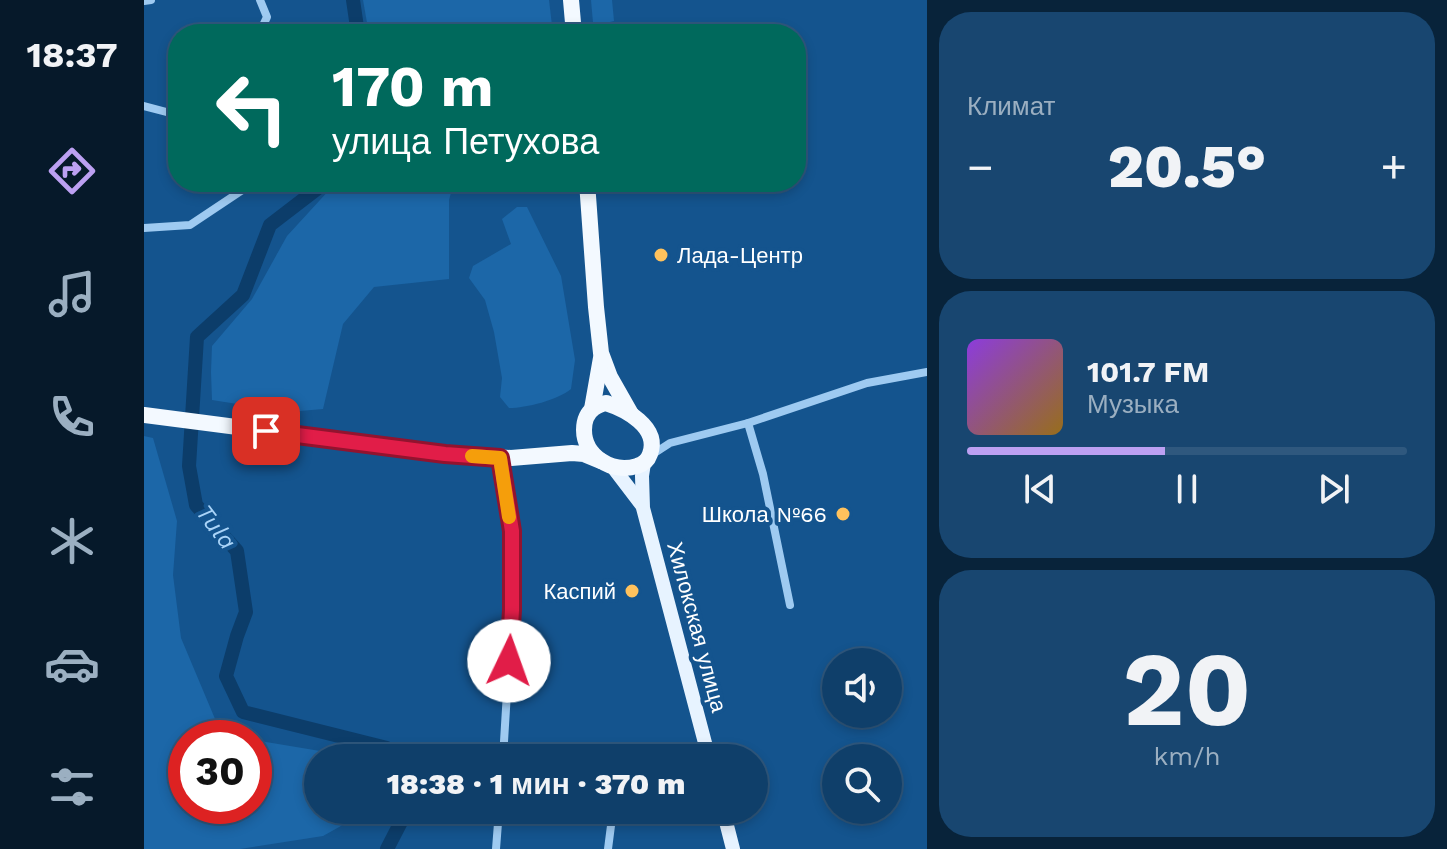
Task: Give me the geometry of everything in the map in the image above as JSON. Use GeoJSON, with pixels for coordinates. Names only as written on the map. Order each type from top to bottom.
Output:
{"type":"FeatureCollection","features":[{"type":"Feature","properties":{"kind":"highway"},"geometry":{"type":"LineString","coordinates":[[571,0],[573,24]]}},
{"type":"Feature","properties":{"kind":"highway"},"geometry":{"type":"LineString","coordinates":[[588,192],[601,353],[610,377],[631,414]]}},
{"type":"Feature","properties":{"kind":"highway"},"geometry":{"type":"LineString","coordinates":[[601,353],[585,443],[592,453],[607,464]]}},
{"type":"Feature","properties":{"kind":"highway"},"geometry":{"type":"LineString","coordinates":[[145,415],[445,454],[511,458],[584,454],[623,469],[636,467],[647,460],[652,441],[642,424],[631,414],[606,403],[588,415],[568,441],[553,454]]}},
{"type":"Feature","properties":{"kind":"main road"},"geometry":{"type":"LineString","coordinates":[[643,508],[642,476],[647,460]]}},
{"type":"Feature","properties":{"kind":"main road"},"geometry":{"type":"LineString","coordinates":[[607,464],[643,508]]}},
{"type":"Feature","properties":{"kind":"main road","name":"Хилокская улица"},"geometry":{"type":"LineString","coordinates":[[643,508],[705,744]]}},
{"type":"Feature","properties":{"kind":"main road"},"geometry":{"type":"LineString","coordinates":[[727,824],[733,849]]}},
{"type":"Feature","properties":{"kind":"street"},"geometry":{"type":"LineString","coordinates":[[144,1],[151,0]]}},
{"type":"Feature","properties":{"kind":"street"},"geometry":{"type":"LineString","coordinates":[[260,0],[267,17],[264,24]]}},
{"type":"Feature","properties":{"kind":"street"},"geometry":{"type":"LineString","coordinates":[[144,106],[168,112]]}},
{"type":"Feature","properties":{"kind":"street"},"geometry":{"type":"LineString","coordinates":[[144,228],[190,225],[240,192]]}},
{"type":"Feature","properties":{"kind":"street"},"geometry":{"type":"LineString","coordinates":[[647,460],[670,443],[748,423],[867,383],[927,372]]}},
{"type":"Feature","properties":{"kind":"street"},"geometry":{"type":"LineString","coordinates":[[748,423],[763,474],[790,605]]}},
{"type":"Feature","properties":{"kind":"street"},"geometry":{"type":"LineString","coordinates":[[649,434],[670,443]]}},
{"type":"Feature","properties":{"kind":"street"},"geometry":{"type":"LineString","coordinates":[[500,458],[512,531],[512,610],[504,744]]}},
{"type":"Feature","properties":{"kind":"street"},"geometry":{"type":"LineString","coordinates":[[496,849],[498,824]]}},
{"type":"Feature","properties":{"kind":"street"},"geometry":{"type":"LineString","coordinates":[[608,849],[611,824]]}},
{"type":"Feature","properties":{"kind":"shaded area"},"geometry":{"type":"Polygon","coordinates":[[[363,0],[549,0],[552,24],[367,24],[363,0]]]}},
{"type":"Feature","properties":{"kind":"shaded area"},"geometry":{"type":"Polygon","coordinates":[[[591,0],[612,0],[614,21],[610,24],[593,24],[591,0]]]}},
{"type":"Feature","properties":{"kind":"shaded area"},"geometry":{"type":"Polygon","coordinates":[[[327,192],[451,192],[449,279],[374,287],[343,324],[323,409],[288,412],[212,400],[212,346],[252,299],[287,236],[327,192]]]}},
{"type":"Feature","properties":{"kind":"shaded area"},"geometry":{"type":"Polygon","coordinates":[[[517,207],[527,207],[561,276],[575,360],[571,389],[542,403],[509,408],[500,397],[502,378],[485,300],[469,278],[473,266],[511,244],[502,219],[517,207]]]}},
{"type":"Feature","properties":{"kind":"shaded area"},"geometry":{"type":"Polygon","coordinates":[[[144,436],[153,438],[177,521],[173,575],[181,638],[215,720],[168,720],[168,824],[272,824],[272,743],[304,748],[304,824],[344,824],[323,836],[240,849],[144,849],[144,436]]]}},
{"type":"Feature","properties":{"kind":"waterway","name":"Tula"},"geometry":{"type":"LineString","coordinates":[[353,0],[357,24]]}},
{"type":"Feature","properties":{"kind":"waterway","name":"Tula"},"geometry":{"type":"LineString","coordinates":[[313,192],[270,225],[243,295],[197,337],[189,466],[196,505],[237,551],[246,612],[226,676],[243,712],[371,744]]}},
{"type":"Feature","properties":{"kind":"waterway","name":"Tula"},"geometry":{"type":"LineString","coordinates":[[387,849],[400,824]]}},
{"type":"Feature","properties":{"kind":"slow traffic"},"geometry":{"type":"LineString","coordinates":[[472,456],[500,458],[509,517]]}},
{"type":"Feature","properties":{"kind":"place","name":"Лада-Центр"},"geometry":{"type":"Point","coordinates":[661,255]}},
{"type":"Feature","properties":{"kind":"place","name":"Школа №66"},"geometry":{"type":"Point","coordinates":[843,514]}},
{"type":"Feature","properties":{"kind":"place","name":"Каспий"},"geometry":{"type":"Point","coordinates":[632,591]}},
{"type":"Feature","properties":{"kind":"route"},"geometry":{"type":"LineString","coordinates":[[266,431],[500,458],[512,531],[509,661]]}}]}
